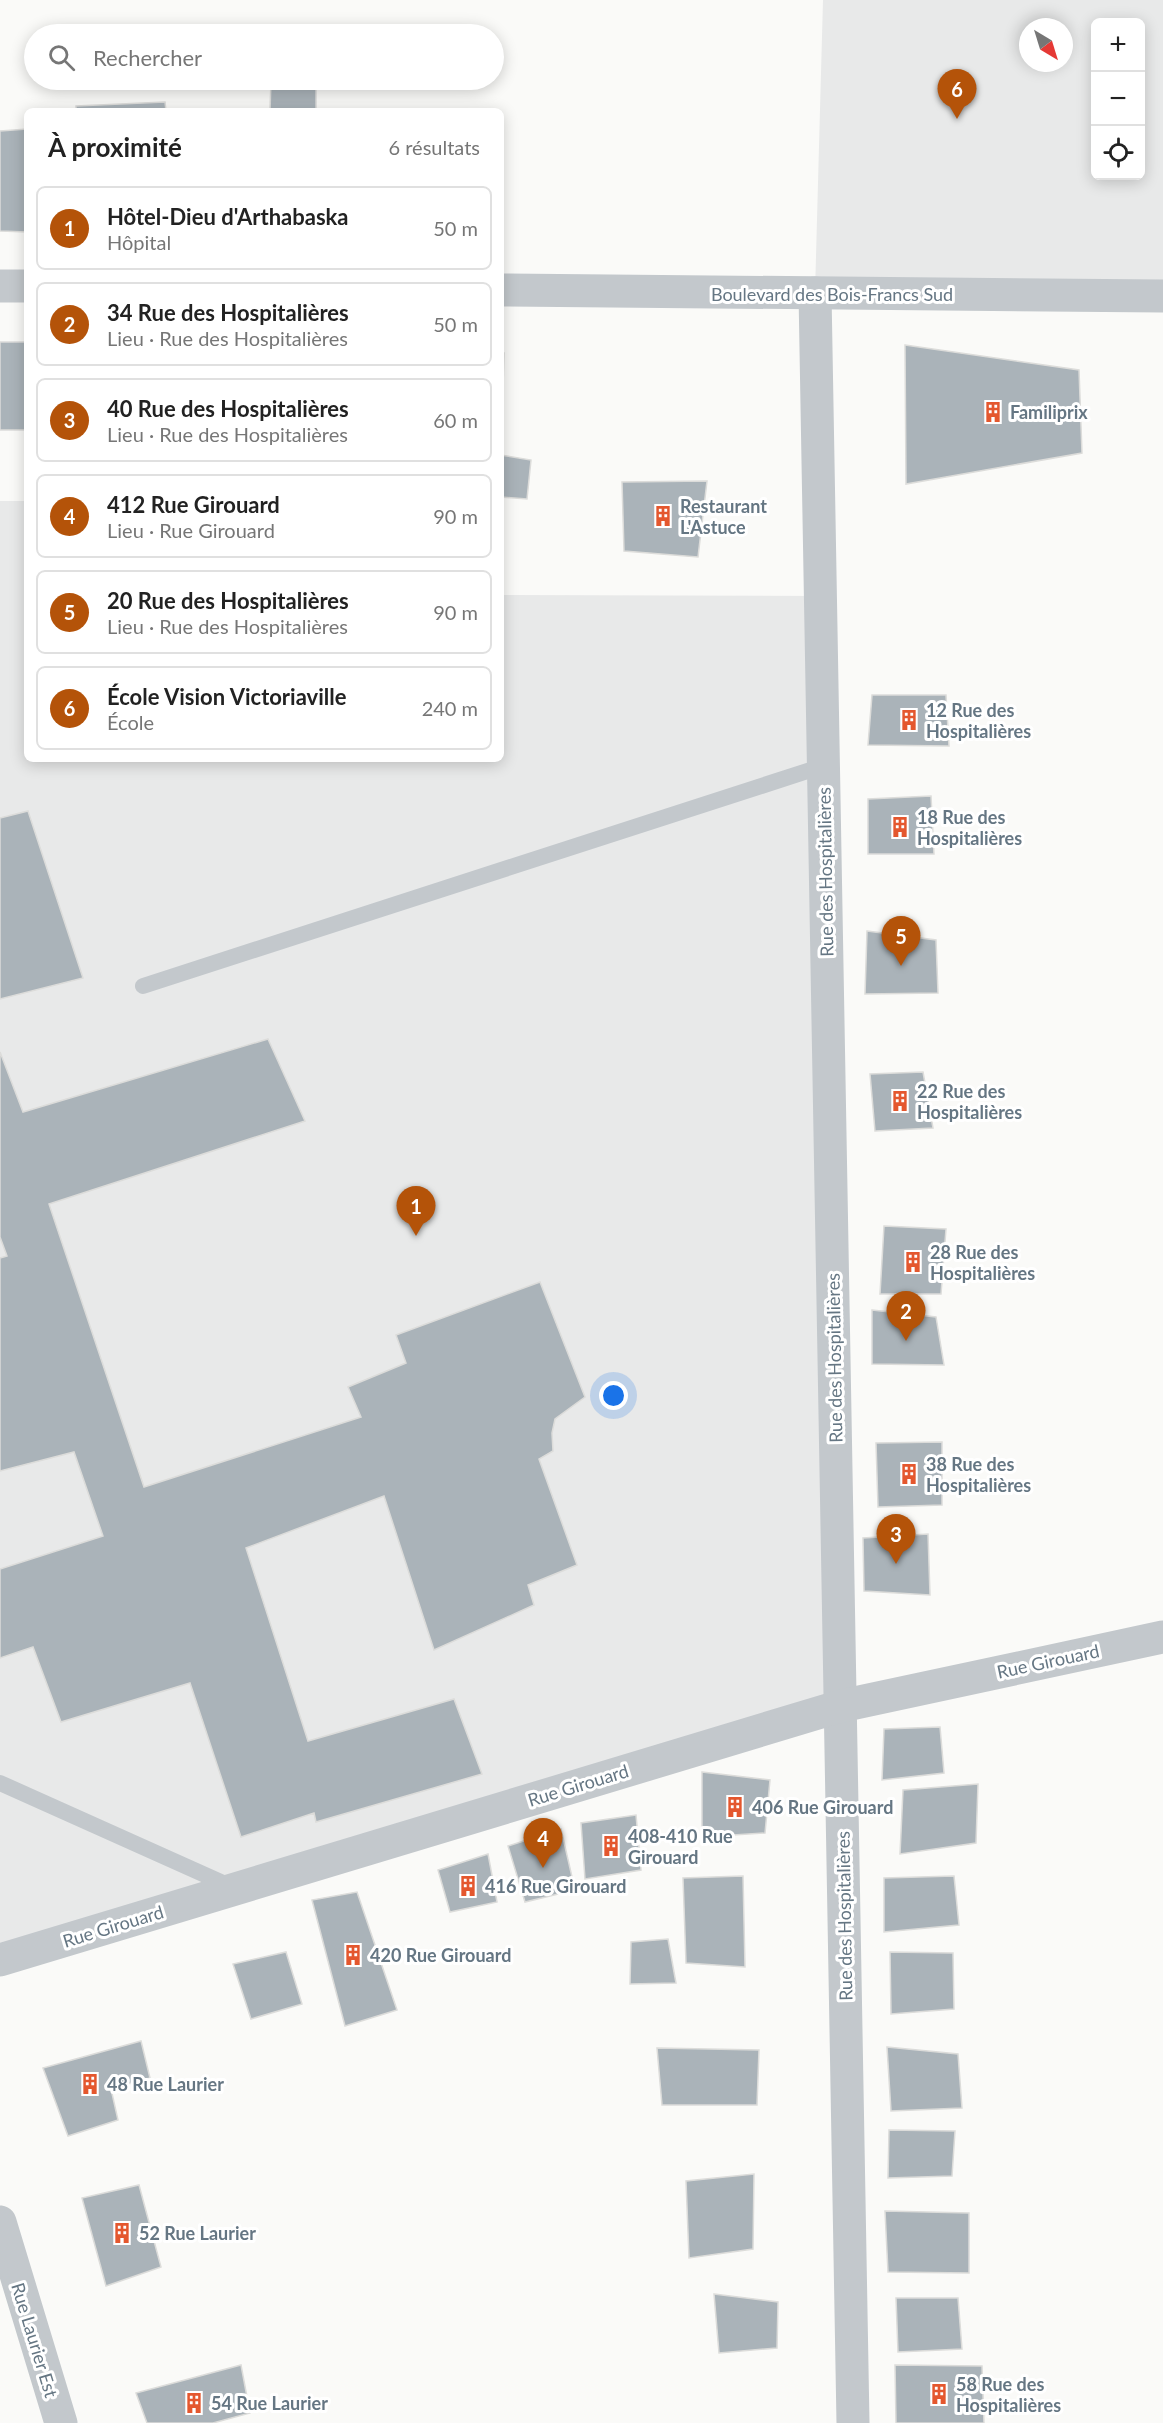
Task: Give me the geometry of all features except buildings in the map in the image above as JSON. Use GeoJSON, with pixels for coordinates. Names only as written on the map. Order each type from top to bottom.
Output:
{"type":"FeatureCollection","features":[{"type":"Feature","properties":{"kind":"street"},"geometry":{"type":"LineString","coordinates":[[0,286],[24,286]]}},
{"type":"Feature","properties":{"kind":"street","name":"Boulevard des Bois-Francs Sud"},"geometry":{"type":"LineString","coordinates":[[504,290],[1163,296]]}},
{"type":"Feature","properties":{"kind":"street","name":"Rue des Hospitalières"},"geometry":{"type":"LineString","coordinates":[[814,293],[853,2423]]}},
{"type":"Feature","properties":{"kind":"street","name":"Rue Girouard"},"geometry":{"type":"LineString","coordinates":[[0,1960],[841,1706],[1163,1636]]}},
{"type":"Feature","properties":{"kind":"street","name":"Rue Laurier Est"},"geometry":{"type":"LineString","coordinates":[[0,2222],[61,2423]]}},
{"type":"Feature","properties":{"kind":"lane"},"geometry":{"type":"LineString","coordinates":[[142,986],[824,766]]}},
{"type":"Feature","properties":{"kind":"lane"},"geometry":{"type":"LineString","coordinates":[[0,1783],[236,1889]]}},
{"type":"Feature","properties":{"kind":"shaded area"},"geometry":{"type":"Polygon","coordinates":[[[823,0],[1163,0],[1163,299],[815,293],[823,0]]]}},
{"type":"Feature","properties":{"kind":"shaded area"},"geometry":{"type":"Polygon","coordinates":[[[0,501],[24,501],[24,762],[504,762],[504,595],[820,596],[841,1706],[0,1960],[0,501]]]}},
{"type":"Feature","properties":{"kind":"place","name":"École Vision Victoriaville"},"geometry":{"type":"Point","coordinates":[957,119]}},
{"type":"Feature","properties":{"kind":"place","name":"Familiprix"},"geometry":{"type":"Point","coordinates":[993,412]}},
{"type":"Feature","properties":{"kind":"place","name":"Restaurant L'Astuce"},"geometry":{"type":"Point","coordinates":[663,516]}},
{"type":"Feature","properties":{"kind":"place","name":"12 Rue des Hospitalières"},"geometry":{"type":"Point","coordinates":[909,720]}},
{"type":"Feature","properties":{"kind":"place","name":"18 Rue des Hospitalières"},"geometry":{"type":"Point","coordinates":[900,827]}},
{"type":"Feature","properties":{"kind":"place","name":"20 Rue des Hospitalières"},"geometry":{"type":"Point","coordinates":[901,966]}},
{"type":"Feature","properties":{"kind":"place","name":"22 Rue des Hospitalières"},"geometry":{"type":"Point","coordinates":[900,1101]}},
{"type":"Feature","properties":{"kind":"place","name":"Hôtel-Dieu d'Arthabaska"},"geometry":{"type":"Point","coordinates":[416,1236]}},
{"type":"Feature","properties":{"kind":"place","name":"28 Rue des Hospitalières"},"geometry":{"type":"Point","coordinates":[913,1262]}},
{"type":"Feature","properties":{"kind":"place","name":"34 Rue des Hospitalières"},"geometry":{"type":"Point","coordinates":[906,1341]}},
{"type":"Feature","properties":{"kind":"place","name":"38 Rue des Hospitalières"},"geometry":{"type":"Point","coordinates":[909,1474]}},
{"type":"Feature","properties":{"kind":"place","name":"40 Rue des Hospitalières"},"geometry":{"type":"Point","coordinates":[896,1564]}},
{"type":"Feature","properties":{"kind":"place","name":"406 Rue Girouard"},"geometry":{"type":"Point","coordinates":[735,1807]}},
{"type":"Feature","properties":{"kind":"place","name":"408-410 Rue Girouard"},"geometry":{"type":"Point","coordinates":[611,1846]}},
{"type":"Feature","properties":{"kind":"place","name":"412 Rue Girouard"},"geometry":{"type":"Point","coordinates":[543,1868]}},
{"type":"Feature","properties":{"kind":"place","name":"416 Rue Girouard"},"geometry":{"type":"Point","coordinates":[468,1886]}},
{"type":"Feature","properties":{"kind":"place","name":"420 Rue Girouard"},"geometry":{"type":"Point","coordinates":[353,1955]}},
{"type":"Feature","properties":{"kind":"place","name":"48 Rue Laurier"},"geometry":{"type":"Point","coordinates":[90,2084]}},
{"type":"Feature","properties":{"kind":"place","name":"52 Rue Laurier"},"geometry":{"type":"Point","coordinates":[122,2233]}},
{"type":"Feature","properties":{"kind":"place","name":"58 Rue des Hospitalières"},"geometry":{"type":"Point","coordinates":[939,2394]}},
{"type":"Feature","properties":{"kind":"place","name":"54 Rue Laurier"},"geometry":{"type":"Point","coordinates":[194,2403]}}]}
